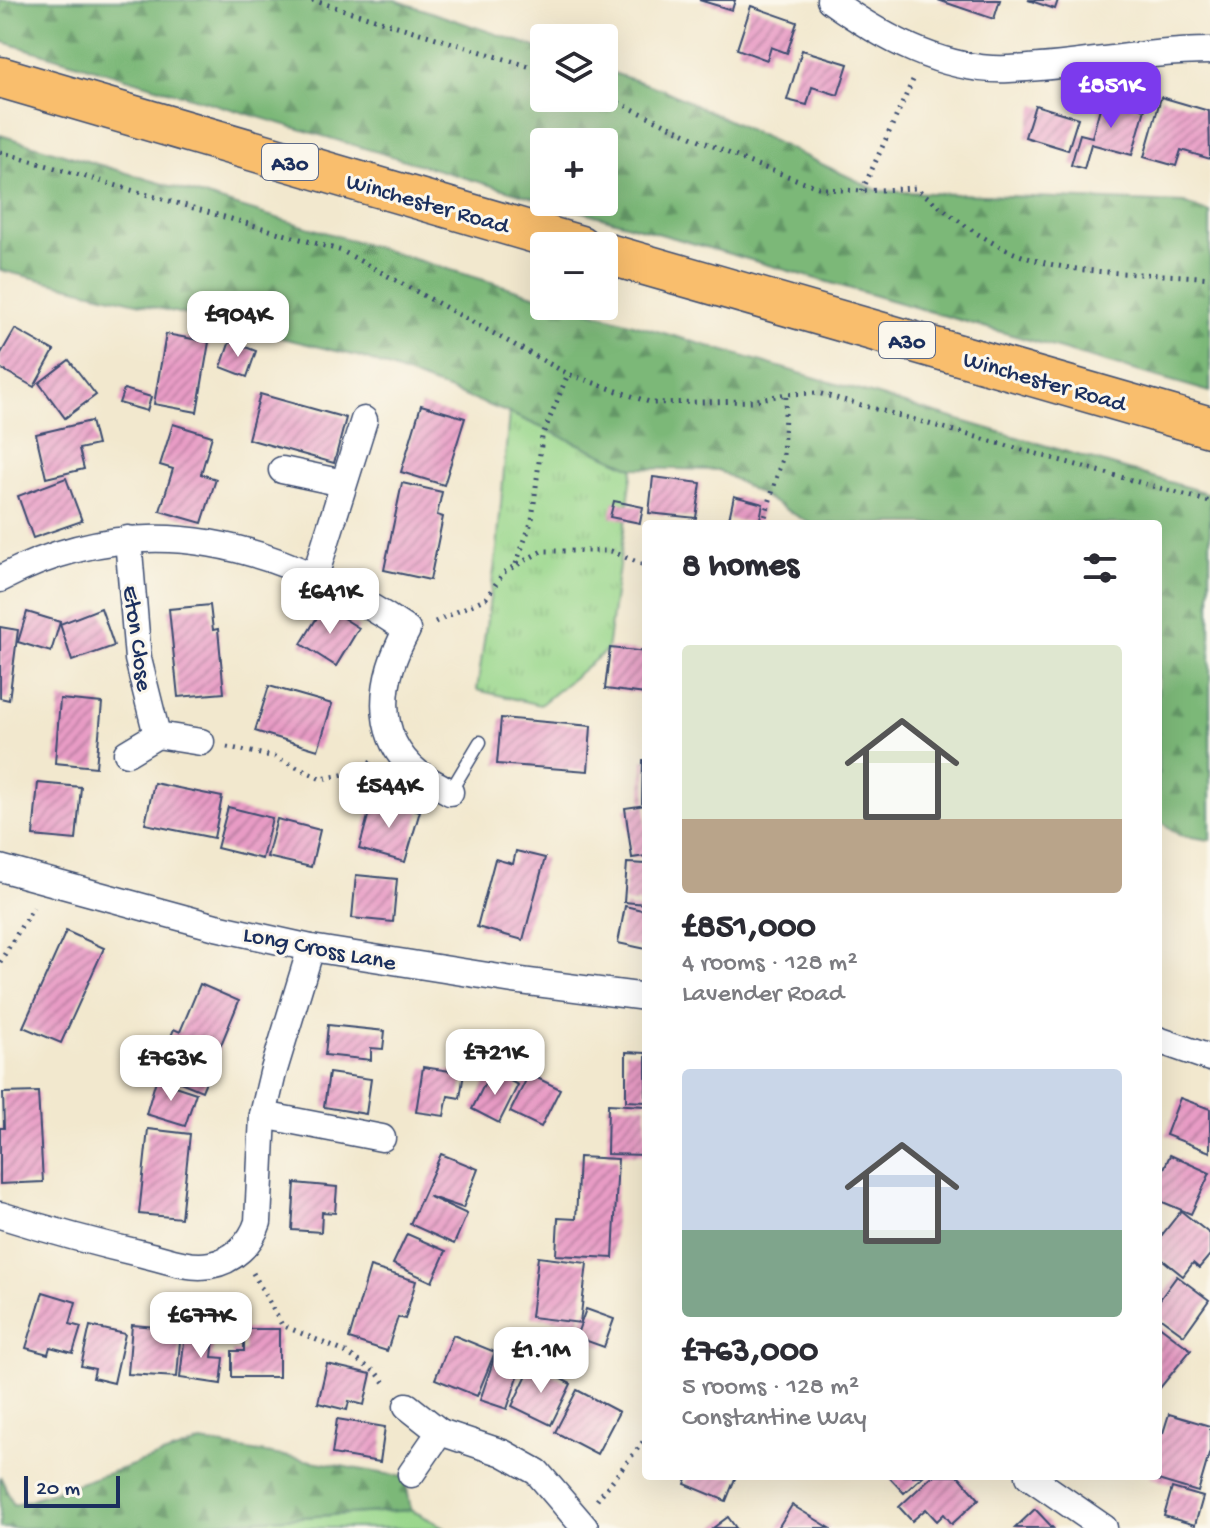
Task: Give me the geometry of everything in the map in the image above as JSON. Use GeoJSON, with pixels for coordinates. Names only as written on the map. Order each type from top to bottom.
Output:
{"type":"FeatureCollection","features":[{"type":"Feature","properties":{"kind":"main road","name":"Winchester Road"},"geometry":{"type":"LineString","coordinates":[[0,77],[532,232]]}},
{"type":"Feature","properties":{"kind":"main road","name":"Winchester Road"},"geometry":{"type":"LineString","coordinates":[[618,257],[1210,427]]}},
{"type":"Feature","properties":{"kind":"street"},"geometry":{"type":"LineString","coordinates":[[830,0],[874,30],[925,54],[966,66],[1008,70],[1168,51],[1210,51]]}},
{"type":"Feature","properties":{"kind":"street"},"geometry":{"type":"LineString","coordinates":[[315,576],[364,420]]}},
{"type":"Feature","properties":{"kind":"street"},"geometry":{"type":"LineString","coordinates":[[282,470],[343,483]]}},
{"type":"Feature","properties":{"kind":"street"},"geometry":{"type":"LineString","coordinates":[[0,578],[54,556],[128,539],[207,542],[270,558],[315,576],[348,592],[407,630],[396,650],[385,688],[385,713],[395,745],[419,774],[450,792]]}},
{"type":"Feature","properties":{"kind":"street","name":"Eton Close"},"geometry":{"type":"LineString","coordinates":[[128,539],[138,659],[157,735]]}},
{"type":"Feature","properties":{"kind":"street"},"geometry":{"type":"LineString","coordinates":[[127,753],[157,735],[201,742]]}},
{"type":"Feature","properties":{"kind":"street","name":"Long Cross Lane"},"geometry":{"type":"LineString","coordinates":[[0,868],[216,927],[311,948],[499,978],[642,996]]}},
{"type":"Feature","properties":{"kind":"street"},"geometry":{"type":"LineString","coordinates":[[0,1215],[70,1237],[183,1264],[208,1266],[241,1251],[254,1235],[258,1222],[263,1115],[311,948]]}},
{"type":"Feature","properties":{"kind":"street"},"geometry":{"type":"LineString","coordinates":[[1162,1041],[1210,1058]]}},
{"type":"Feature","properties":{"kind":"street"},"geometry":{"type":"LineString","coordinates":[[263,1115],[382,1138]]}},
{"type":"Feature","properties":{"kind":"street"},"geometry":{"type":"LineString","coordinates":[[407,1406],[440,1432],[503,1453],[537,1472],[582,1525]]}},
{"type":"Feature","properties":{"kind":"street"},"geometry":{"type":"LineString","coordinates":[[411,1474],[440,1432]]}},
{"type":"Feature","properties":{"kind":"street"},"geometry":{"type":"LineString","coordinates":[[1035,1480],[1104,1528]]}},
{"type":"Feature","properties":{"kind":"lane"},"geometry":{"type":"LineString","coordinates":[[450,792],[480,742]]}},
{"type":"Feature","properties":{"kind":"path"},"geometry":{"type":"LineString","coordinates":[[312,0],[530,67]]}},
{"type":"Feature","properties":{"kind":"path"},"geometry":{"type":"LineString","coordinates":[[343,10],[345,0]]}},
{"type":"Feature","properties":{"kind":"path"},"geometry":{"type":"LineString","coordinates":[[862,191],[925,54]]}},
{"type":"Feature","properties":{"kind":"path"},"geometry":{"type":"LineString","coordinates":[[618,102],[748,162],[824,189],[862,191],[916,188],[956,219],[999,246],[1047,263],[1113,273],[1210,278]]}},
{"type":"Feature","properties":{"kind":"path"},"geometry":{"type":"LineString","coordinates":[[0,152],[342,251],[568,374],[652,403],[752,401],[786,394],[818,393],[1210,502]]}},
{"type":"Feature","properties":{"kind":"path"},"geometry":{"type":"LineString","coordinates":[[516,565],[532,520],[542,437],[568,374]]}},
{"type":"Feature","properties":{"kind":"path"},"geometry":{"type":"LineString","coordinates":[[764,520],[783,455],[786,394]]}},
{"type":"Feature","properties":{"kind":"path"},"geometry":{"type":"LineString","coordinates":[[407,630],[446,619],[486,598],[504,572],[542,551],[611,551],[642,564]]}},
{"type":"Feature","properties":{"kind":"path"},"geometry":{"type":"LineString","coordinates":[[201,742],[275,757],[321,779],[357,772],[395,745]]}},
{"type":"Feature","properties":{"kind":"path"},"geometry":{"type":"LineString","coordinates":[[0,962],[48,882]]}},
{"type":"Feature","properties":{"kind":"path"},"geometry":{"type":"LineString","coordinates":[[241,1251],[282,1325],[345,1352],[377,1373],[407,1406]]}},
{"type":"Feature","properties":{"kind":"path"},"geometry":{"type":"LineString","coordinates":[[582,1525],[642,1443]]}},
{"type":"Feature","properties":{"kind":"green space"},"geometry":{"type":"Polygon","coordinates":[[[0,0],[395,0],[530,45],[530,112],[618,112],[618,75],[664,90],[879,191],[1184,203],[1210,213],[1210,392],[598,216],[618,216],[618,128],[530,128],[530,197],[0,41],[0,0]]]}},
{"type":"Feature","properties":{"kind":"green space"},"geometry":{"type":"Polygon","coordinates":[[[0,135],[530,294],[530,320],[618,320],[1210,494],[1210,840],[1179,835],[1162,822],[1162,520],[804,520],[718,470],[633,468],[509,413],[361,357],[0,270],[0,135]]]}},
{"type":"Feature","properties":{"kind":"green space"},"geometry":{"type":"Polygon","coordinates":[[[509,413],[633,468],[607,650],[540,705],[477,690],[497,549],[509,413]]]}},
{"type":"Feature","properties":{"kind":"green space"},"geometry":{"type":"Polygon","coordinates":[[[201,1442],[405,1477],[411,1510],[193,1524],[186,1528],[0,1528],[0,1476],[14,1505],[201,1442]]]}},
{"type":"Feature","properties":{"kind":"green space"},"geometry":{"type":"Polygon","coordinates":[[[411,1510],[446,1528],[186,1528],[192,1524],[411,1510]]]}},
{"type":"Feature","properties":{"kind":"building"},"geometry":{"type":"Polygon","coordinates":[[[699,0],[735,0],[732,10],[699,0]]]}},
{"type":"Feature","properties":{"kind":"building"},"geometry":{"type":"Polygon","coordinates":[[[938,0],[1000,0],[994,19],[938,0]]]}},
{"type":"Feature","properties":{"kind":"building"},"geometry":{"type":"Polygon","coordinates":[[[1028,0],[1058,0],[1055,9],[1028,0]]]}},
{"type":"Feature","properties":{"kind":"building"},"geometry":{"type":"Polygon","coordinates":[[[751,6],[797,22],[787,53],[771,47],[767,60],[737,49],[751,6]]]}},
{"type":"Feature","properties":{"kind":"building"},"geometry":{"type":"Polygon","coordinates":[[[802,50],[848,64],[838,95],[812,87],[807,105],[787,100],[802,50]]]}},
{"type":"Feature","properties":{"kind":"building"},"geometry":{"type":"Polygon","coordinates":[[[1103,97],[1145,109],[1132,155],[1091,144],[1084,169],[1071,165],[1080,134],[1092,137],[1103,97]]]}},
{"type":"Feature","properties":{"kind":"building"},"geometry":{"type":"Polygon","coordinates":[[[1161,97],[1209,111],[1210,159],[1181,150],[1176,166],[1144,157],[1161,97]]]}},
{"type":"Feature","properties":{"kind":"building"},"geometry":{"type":"Polygon","coordinates":[[[1035,105],[1078,118],[1068,150],[1025,137],[1035,105]]]}},
{"type":"Feature","properties":{"kind":"building"},"geometry":{"type":"Polygon","coordinates":[[[15,329],[54,351],[34,387],[0,368],[0,355],[15,329]]]}},
{"type":"Feature","properties":{"kind":"building"},"geometry":{"type":"Polygon","coordinates":[[[166,334],[209,342],[197,412],[154,404],[166,334]]]}},
{"type":"Feature","properties":{"kind":"building"},"geometry":{"type":"Polygon","coordinates":[[[230,341],[256,351],[247,377],[221,367],[230,341]]]}},
{"type":"Feature","properties":{"kind":"building"},"geometry":{"type":"Polygon","coordinates":[[[69,360],[96,395],[65,418],[39,383],[69,360]]]}},
{"type":"Feature","properties":{"kind":"building"},"geometry":{"type":"Polygon","coordinates":[[[124,389],[151,397],[147,411],[119,403],[124,389]]]}},
{"type":"Feature","properties":{"kind":"building"},"geometry":{"type":"Polygon","coordinates":[[[260,394],[346,418],[334,463],[248,439],[260,394]]]}},
{"type":"Feature","properties":{"kind":"building"},"geometry":{"type":"Polygon","coordinates":[[[421,405],[465,418],[444,485],[401,472],[421,405]]]}},
{"type":"Feature","properties":{"kind":"building"},"geometry":{"type":"Polygon","coordinates":[[[91,421],[97,445],[79,449],[84,469],[46,478],[36,434],[91,421]]]}},
{"type":"Feature","properties":{"kind":"building"},"geometry":{"type":"Polygon","coordinates":[[[173,424],[212,436],[201,474],[216,479],[202,523],[160,511],[173,469],[160,465],[173,424]]]}},
{"type":"Feature","properties":{"kind":"building"},"geometry":{"type":"Polygon","coordinates":[[[653,477],[701,483],[696,518],[649,513],[653,477]]]}},
{"type":"Feature","properties":{"kind":"building"},"geometry":{"type":"Polygon","coordinates":[[[66,478],[82,521],[33,538],[18,496],[66,478]]]}},
{"type":"Feature","properties":{"kind":"building"},"geometry":{"type":"Polygon","coordinates":[[[402,483],[442,492],[437,515],[443,517],[430,580],[384,570],[402,483]]]}},
{"type":"Feature","properties":{"kind":"building"},"geometry":{"type":"Polygon","coordinates":[[[734,496],[763,504],[760,520],[729,519],[734,496]]]}},
{"type":"Feature","properties":{"kind":"building"},"geometry":{"type":"Polygon","coordinates":[[[614,501],[643,507],[640,523],[610,517],[614,501]]]}},
{"type":"Feature","properties":{"kind":"building"},"geometry":{"type":"Polygon","coordinates":[[[210,605],[213,630],[218,629],[224,693],[178,697],[169,609],[210,605]]]}},
{"type":"Feature","properties":{"kind":"building"},"geometry":{"type":"Polygon","coordinates":[[[324,606],[359,628],[336,666],[301,644],[324,606]]]}},
{"type":"Feature","properties":{"kind":"building"},"geometry":{"type":"Polygon","coordinates":[[[101,608],[114,646],[72,661],[60,624],[101,608]]]}},
{"type":"Feature","properties":{"kind":"building"},"geometry":{"type":"Polygon","coordinates":[[[27,612],[60,622],[51,652],[18,642],[27,612]]]}},
{"type":"Feature","properties":{"kind":"building"},"geometry":{"type":"Polygon","coordinates":[[[0,627],[18,630],[9,700],[0,698],[0,627]]]}},
{"type":"Feature","properties":{"kind":"building"},"geometry":{"type":"Polygon","coordinates":[[[610,648],[642,652],[642,694],[605,689],[610,648]]]}},
{"type":"Feature","properties":{"kind":"building"},"geometry":{"type":"Polygon","coordinates":[[[269,686],[332,704],[318,750],[255,731],[269,686]]]}},
{"type":"Feature","properties":{"kind":"building"},"geometry":{"type":"Polygon","coordinates":[[[60,699],[102,703],[96,767],[55,763],[60,699]]]}},
{"type":"Feature","properties":{"kind":"building"},"geometry":{"type":"Polygon","coordinates":[[[501,718],[591,726],[588,771],[497,764],[501,718]]]}},
{"type":"Feature","properties":{"kind":"building"},"geometry":{"type":"Polygon","coordinates":[[[38,783],[81,787],[76,840],[33,836],[38,783]]]}},
{"type":"Feature","properties":{"kind":"building"},"geometry":{"type":"Polygon","coordinates":[[[154,783],[222,797],[214,838],[145,824],[154,783]]]}},
{"type":"Feature","properties":{"kind":"building"},"geometry":{"type":"Polygon","coordinates":[[[373,798],[420,811],[405,862],[359,849],[373,798]]]}},
{"type":"Feature","properties":{"kind":"building"},"geometry":{"type":"Polygon","coordinates":[[[642,806],[642,857],[632,858],[625,808],[642,806]]]}},
{"type":"Feature","properties":{"kind":"building"},"geometry":{"type":"Polygon","coordinates":[[[228,807],[272,818],[262,859],[217,848],[228,807]]]}},
{"type":"Feature","properties":{"kind":"building"},"geometry":{"type":"Polygon","coordinates":[[[277,819],[320,830],[311,867],[267,857],[277,819]]]}},
{"type":"Feature","properties":{"kind":"building"},"geometry":{"type":"Polygon","coordinates":[[[516,851],[545,858],[523,940],[477,927],[495,859],[513,864],[516,851]]]}},
{"type":"Feature","properties":{"kind":"building"},"geometry":{"type":"Polygon","coordinates":[[[627,863],[642,864],[642,904],[624,902],[627,863]]]}},
{"type":"Feature","properties":{"kind":"building"},"geometry":{"type":"Polygon","coordinates":[[[356,875],[397,879],[393,922],[352,918],[356,875]]]}},
{"type":"Feature","properties":{"kind":"building"},"geometry":{"type":"Polygon","coordinates":[[[625,906],[642,910],[642,948],[618,943],[625,906]]]}},
{"type":"Feature","properties":{"kind":"building"},"geometry":{"type":"Polygon","coordinates":[[[66,931],[104,948],[61,1043],[23,1027],[66,931]]]}},
{"type":"Feature","properties":{"kind":"building"},"geometry":{"type":"Polygon","coordinates":[[[200,984],[239,1001],[202,1091],[156,1072],[174,1029],[180,1032],[200,984]]]}},
{"type":"Feature","properties":{"kind":"building"},"geometry":{"type":"Polygon","coordinates":[[[328,1025],[385,1031],[383,1049],[371,1048],[371,1060],[325,1055],[328,1025]]]}},
{"type":"Feature","properties":{"kind":"building"},"geometry":{"type":"Polygon","coordinates":[[[626,1052],[642,1053],[642,1102],[626,1101],[626,1052]]]}},
{"type":"Feature","properties":{"kind":"building"},"geometry":{"type":"Polygon","coordinates":[[[423,1067],[464,1073],[460,1098],[448,1096],[444,1116],[416,1112],[423,1067]]]}},
{"type":"Feature","properties":{"kind":"building"},"geometry":{"type":"Polygon","coordinates":[[[491,1071],[518,1085],[499,1123],[472,1109],[491,1071]]]}},
{"type":"Feature","properties":{"kind":"building"},"geometry":{"type":"Polygon","coordinates":[[[329,1073],[371,1079],[366,1114],[324,1107],[329,1073]]]}},
{"type":"Feature","properties":{"kind":"building"},"geometry":{"type":"Polygon","coordinates":[[[529,1074],[560,1089],[541,1127],[510,1112],[529,1074]]]}},
{"type":"Feature","properties":{"kind":"building"},"geometry":{"type":"Polygon","coordinates":[[[156,1080],[196,1093],[185,1126],[146,1114],[156,1080]]]}},
{"type":"Feature","properties":{"kind":"building"},"geometry":{"type":"Polygon","coordinates":[[[38,1092],[43,1182],[0,1184],[3,1093],[38,1092]]]}},
{"type":"Feature","properties":{"kind":"building"},"geometry":{"type":"Polygon","coordinates":[[[1180,1098],[1210,1109],[1210,1152],[1166,1135],[1180,1098]]]}},
{"type":"Feature","properties":{"kind":"building"},"geometry":{"type":"Polygon","coordinates":[[[608,1104],[642,1106],[642,1155],[607,1154],[608,1104]]]}},
{"type":"Feature","properties":{"kind":"building"},"geometry":{"type":"Polygon","coordinates":[[[148,1129],[190,1134],[181,1218],[139,1214],[148,1129]]]}},
{"type":"Feature","properties":{"kind":"building"},"geometry":{"type":"Polygon","coordinates":[[[441,1154],[478,1169],[463,1208],[428,1196],[467,1214],[454,1244],[410,1224],[441,1154]]]}},
{"type":"Feature","properties":{"kind":"building"},"geometry":{"type":"Polygon","coordinates":[[[1170,1155],[1210,1173],[1191,1214],[1162,1202],[1162,1173],[1170,1155]]]}},
{"type":"Feature","properties":{"kind":"building"},"geometry":{"type":"Polygon","coordinates":[[[579,1157],[618,1159],[613,1258],[556,1255],[558,1218],[576,1219],[579,1157]]]}},
{"type":"Feature","properties":{"kind":"building"},"geometry":{"type":"Polygon","coordinates":[[[295,1183],[337,1187],[335,1213],[322,1212],[321,1232],[292,1230],[295,1183]]]}},
{"type":"Feature","properties":{"kind":"building"},"geometry":{"type":"Polygon","coordinates":[[[1181,1211],[1210,1234],[1210,1255],[1199,1268],[1193,1263],[1183,1276],[1162,1259],[1162,1235],[1181,1211]]]}},
{"type":"Feature","properties":{"kind":"building"},"geometry":{"type":"Polygon","coordinates":[[[407,1234],[446,1251],[432,1282],[393,1264],[407,1234]]]}},
{"type":"Feature","properties":{"kind":"building"},"geometry":{"type":"Polygon","coordinates":[[[538,1257],[587,1263],[580,1323],[531,1317],[538,1257]]]}},
{"type":"Feature","properties":{"kind":"building"},"geometry":{"type":"Polygon","coordinates":[[[370,1267],[416,1281],[405,1319],[398,1317],[387,1351],[349,1339],[370,1267]]]}},
{"type":"Feature","properties":{"kind":"building"},"geometry":{"type":"Polygon","coordinates":[[[1177,1276],[1209,1300],[1184,1335],[1162,1319],[1162,1297],[1177,1276]]]}},
{"type":"Feature","properties":{"kind":"building"},"geometry":{"type":"Polygon","coordinates":[[[43,1292],[76,1302],[70,1324],[81,1327],[73,1353],[50,1347],[48,1354],[26,1348],[43,1292]]]}},
{"type":"Feature","properties":{"kind":"building"},"geometry":{"type":"Polygon","coordinates":[[[586,1309],[614,1319],[604,1347],[576,1337],[586,1309]]]}},
{"type":"Feature","properties":{"kind":"building"},"geometry":{"type":"Polygon","coordinates":[[[132,1325],[181,1329],[177,1377],[128,1374],[132,1325]]]}},
{"type":"Feature","properties":{"kind":"building"},"geometry":{"type":"Polygon","coordinates":[[[90,1326],[125,1334],[114,1383],[93,1378],[95,1369],[81,1366],[90,1326]]]}},
{"type":"Feature","properties":{"kind":"building"},"geometry":{"type":"Polygon","coordinates":[[[1162,1328],[1191,1350],[1162,1386],[1162,1328]]]}},
{"type":"Feature","properties":{"kind":"building"},"geometry":{"type":"Polygon","coordinates":[[[244,1329],[279,1329],[279,1377],[232,1377],[232,1351],[244,1351],[244,1329]]]}},
{"type":"Feature","properties":{"kind":"building"},"geometry":{"type":"Polygon","coordinates":[[[185,1334],[214,1338],[212,1357],[224,1358],[221,1384],[180,1378],[185,1334]]]}},
{"type":"Feature","properties":{"kind":"building"},"geometry":{"type":"Polygon","coordinates":[[[453,1335],[495,1352],[477,1396],[435,1379],[453,1335]]]}},
{"type":"Feature","properties":{"kind":"building"},"geometry":{"type":"Polygon","coordinates":[[[497,1350],[524,1359],[507,1409],[480,1400],[497,1350]]]}},
{"type":"Feature","properties":{"kind":"building"},"geometry":{"type":"Polygon","coordinates":[[[327,1364],[371,1374],[364,1405],[349,1401],[347,1410],[318,1403],[327,1364]]]}},
{"type":"Feature","properties":{"kind":"building"},"geometry":{"type":"Polygon","coordinates":[[[532,1364],[571,1384],[551,1425],[512,1406],[532,1364]]]}},
{"type":"Feature","properties":{"kind":"building"},"geometry":{"type":"Polygon","coordinates":[[[577,1390],[619,1412],[597,1454],[555,1432],[577,1390]]]}},
{"type":"Feature","properties":{"kind":"building"},"geometry":{"type":"Polygon","coordinates":[[[1169,1414],[1210,1426],[1210,1451],[1198,1492],[1158,1480],[1162,1480],[1163,1433],[1169,1414]]]}},
{"type":"Feature","properties":{"kind":"building"},"geometry":{"type":"Polygon","coordinates":[[[337,1419],[385,1427],[380,1462],[332,1454],[337,1419]]]}},
{"type":"Feature","properties":{"kind":"building"},"geometry":{"type":"Polygon","coordinates":[[[686,1480],[734,1480],[726,1501],[685,1484],[686,1480]]]}},
{"type":"Feature","properties":{"kind":"building"},"geometry":{"type":"Polygon","coordinates":[[[892,1480],[919,1480],[904,1493],[892,1480]]]}},
{"type":"Feature","properties":{"kind":"building"},"geometry":{"type":"Polygon","coordinates":[[[928,1480],[962,1480],[979,1499],[952,1524],[944,1514],[937,1521],[926,1509],[912,1521],[899,1507],[928,1480]]]}},
{"type":"Feature","properties":{"kind":"building"},"geometry":{"type":"Polygon","coordinates":[[[1172,1488],[1203,1497],[1195,1525],[1164,1516],[1172,1488]]]}},
{"type":"Feature","properties":{"kind":"building"},"geometry":{"type":"Polygon","coordinates":[[[792,1505],[830,1528],[778,1528],[792,1505]]]}},
{"type":"Feature","properties":{"kind":"building"},"geometry":{"type":"Polygon","coordinates":[[[1035,1509],[1053,1528],[1015,1528],[1035,1509]]]}},
{"type":"Feature","properties":{"kind":"building"},"geometry":{"type":"Polygon","coordinates":[[[728,1517],[736,1528],[713,1528],[728,1517]]]}}]}
